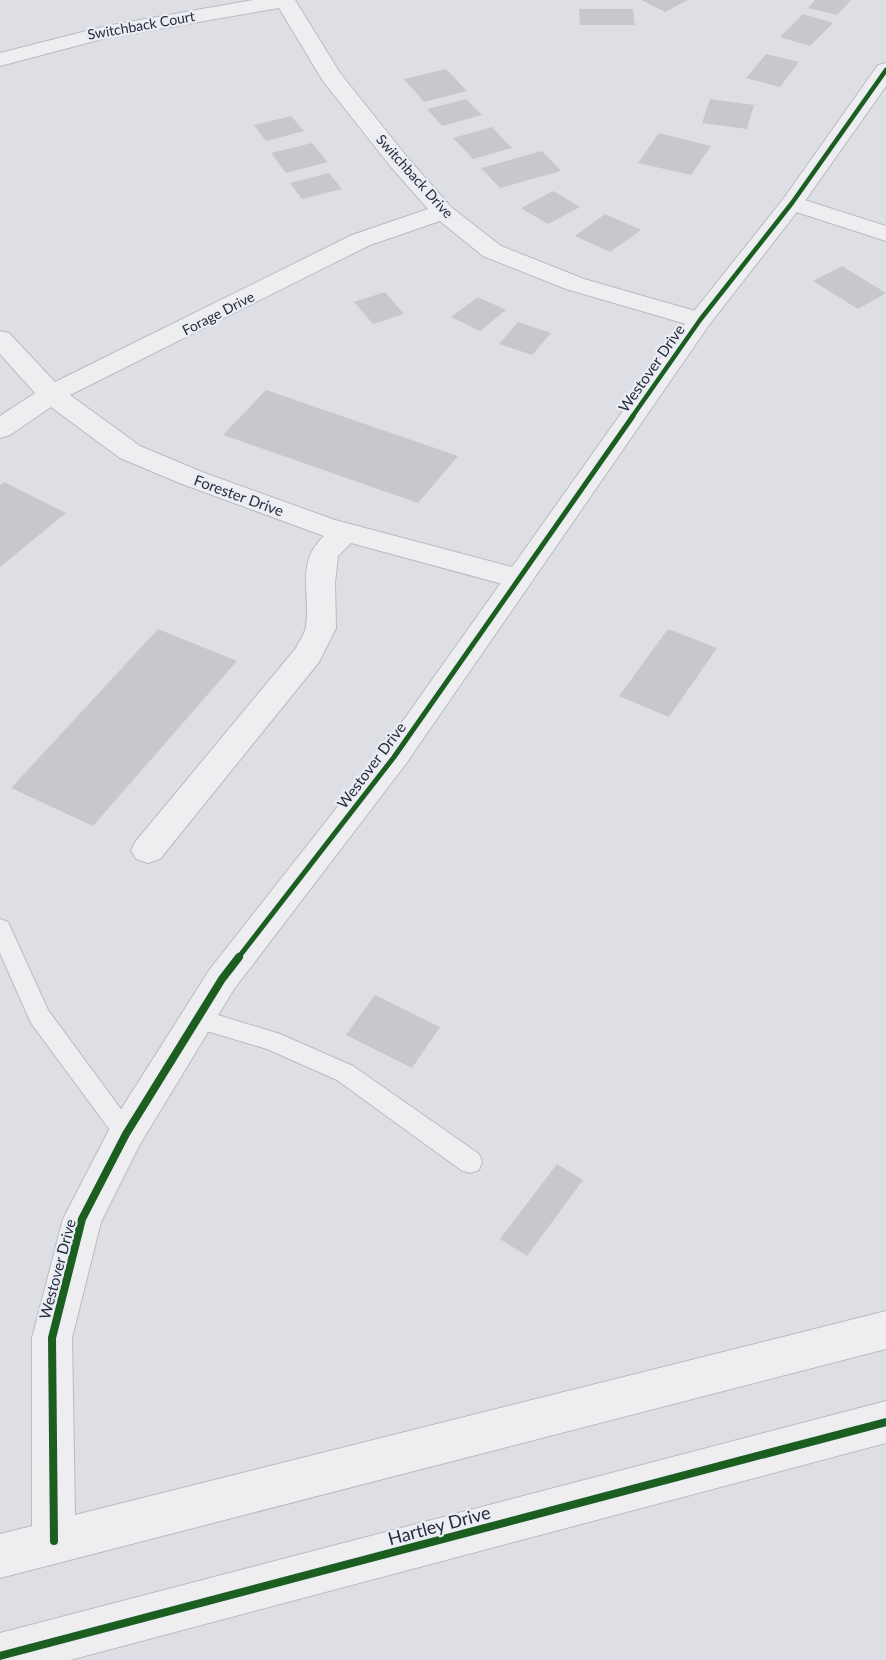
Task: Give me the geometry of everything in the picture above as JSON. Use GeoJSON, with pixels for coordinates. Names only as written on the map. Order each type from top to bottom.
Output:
{"type":"FeatureCollection","features":[{"type":"Feature","properties":{"kind":"street","name":"Switchback Court"},"geometry":{"type":"LineString","coordinates":[[0,60],[60,41],[122,27],[285,1]]}},
{"type":"Feature","properties":{"kind":"street","name":"Switchback Drive"},"geometry":{"type":"LineString","coordinates":[[285,1],[330,76],[443,212],[492,250],[575,284],[700,320]]}},
{"type":"Feature","properties":{"kind":"street","name":"Westover Drive"},"geometry":{"type":"LineString","coordinates":[[54,1541],[52,1338],[82,1220],[126,1134],[222,979],[394,757],[517,578],[700,320],[792,203],[886,70]]}},
{"type":"Feature","properties":{"kind":"street"},"geometry":{"type":"LineString","coordinates":[[792,203],[886,234]]}},
{"type":"Feature","properties":{"kind":"street","name":"Forage Drive"},"geometry":{"type":"LineString","coordinates":[[0,429],[51,394],[143,351],[361,240],[443,212]]}},
{"type":"Feature","properties":{"kind":"street","name":"Forester Drive"},"geometry":{"type":"LineString","coordinates":[[0,339],[51,394],[130,452],[204,482],[346,532],[517,578]]}},
{"type":"Feature","properties":{"kind":"street"},"geometry":{"type":"LineString","coordinates":[[148,850],[308,654],[321,628],[320,583],[324,553],[346,532]]}},
{"type":"Feature","properties":{"kind":"street"},"geometry":{"type":"LineString","coordinates":[[0,1556],[886,1330]]}},
{"type":"Feature","properties":{"kind":"street","name":"Hartley Drive"},"geometry":{"type":"LineString","coordinates":[[0,1656],[886,1422]]}},
{"type":"Feature","properties":{"kind":"lane"},"geometry":{"type":"LineString","coordinates":[[0,928],[39,1016],[126,1134]]}},
{"type":"Feature","properties":{"kind":"lane"},"geometry":{"type":"LineString","coordinates":[[198,1019],[272,1041],[345,1073],[470,1162]]}},
{"type":"Feature","properties":{"kind":"building"},"geometry":{"type":"Polygon","coordinates":[[[641,0],[688,0],[665,12],[641,0]]]}},
{"type":"Feature","properties":{"kind":"building"},"geometry":{"type":"Polygon","coordinates":[[[815,0],[851,0],[837,15],[808,8],[815,0]]]}},
{"type":"Feature","properties":{"kind":"building"},"geometry":{"type":"Polygon","coordinates":[[[579,9],[633,9],[635,25],[580,25],[579,9]]]}},
{"type":"Feature","properties":{"kind":"building"},"geometry":{"type":"Polygon","coordinates":[[[803,14],[833,23],[810,46],[780,37],[803,14]]]}},
{"type":"Feature","properties":{"kind":"building"},"geometry":{"type":"Polygon","coordinates":[[[766,54],[799,62],[780,87],[746,78],[766,54]]]}},
{"type":"Feature","properties":{"kind":"building"},"geometry":{"type":"Polygon","coordinates":[[[446,69],[467,91],[424,102],[404,79],[446,69]]]}},
{"type":"Feature","properties":{"kind":"building"},"geometry":{"type":"Polygon","coordinates":[[[466,99],[482,115],[442,126],[427,109],[466,99]]]}},
{"type":"Feature","properties":{"kind":"building"},"geometry":{"type":"Polygon","coordinates":[[[710,99],[754,105],[747,129],[702,123],[710,99]]]}},
{"type":"Feature","properties":{"kind":"building"},"geometry":{"type":"Polygon","coordinates":[[[291,116],[304,131],[266,141],[254,125],[291,116]]]}},
{"type":"Feature","properties":{"kind":"building"},"geometry":{"type":"Polygon","coordinates":[[[492,127],[512,148],[473,159],[453,138],[492,127]]]}},
{"type":"Feature","properties":{"kind":"building"},"geometry":{"type":"Polygon","coordinates":[[[659,133],[711,146],[691,175],[638,163],[659,133]]]}},
{"type":"Feature","properties":{"kind":"building"},"geometry":{"type":"Polygon","coordinates":[[[312,143],[328,162],[286,173],[271,153],[312,143]]]}},
{"type":"Feature","properties":{"kind":"building"},"geometry":{"type":"Polygon","coordinates":[[[542,151],[561,171],[500,188],[481,168],[542,151]]]}},
{"type":"Feature","properties":{"kind":"building"},"geometry":{"type":"Polygon","coordinates":[[[329,173],[342,189],[302,199],[290,183],[329,173]]]}},
{"type":"Feature","properties":{"kind":"building"},"geometry":{"type":"Polygon","coordinates":[[[553,191],[580,207],[548,224],[521,208],[553,191]]]}},
{"type":"Feature","properties":{"kind":"building"},"geometry":{"type":"Polygon","coordinates":[[[605,214],[641,230],[610,252],[575,236],[605,214]]]}},
{"type":"Feature","properties":{"kind":"building"},"geometry":{"type":"Polygon","coordinates":[[[842,266],[886,293],[858,309],[813,281],[842,266]]]}},
{"type":"Feature","properties":{"kind":"building"},"geometry":{"type":"Polygon","coordinates":[[[385,292],[404,314],[373,324],[354,302],[385,292]]]}},
{"type":"Feature","properties":{"kind":"building"},"geometry":{"type":"Polygon","coordinates":[[[478,297],[506,310],[480,331],[451,317],[478,297]]]}},
{"type":"Feature","properties":{"kind":"building"},"geometry":{"type":"Polygon","coordinates":[[[518,322],[551,333],[532,355],[499,344],[518,322]]]}},
{"type":"Feature","properties":{"kind":"building"},"geometry":{"type":"Polygon","coordinates":[[[266,390],[458,456],[418,503],[223,435],[266,390]]]}},
{"type":"Feature","properties":{"kind":"building"},"geometry":{"type":"Polygon","coordinates":[[[4,482],[66,513],[0,567],[0,485],[4,482]]]}},
{"type":"Feature","properties":{"kind":"building"},"geometry":{"type":"Polygon","coordinates":[[[158,629],[237,661],[93,826],[11,788],[158,629]]]}},
{"type":"Feature","properties":{"kind":"building"},"geometry":{"type":"Polygon","coordinates":[[[668,629],[717,648],[669,717],[619,696],[668,629]]]}},
{"type":"Feature","properties":{"kind":"building"},"geometry":{"type":"Polygon","coordinates":[[[375,995],[440,1027],[412,1068],[346,1035],[375,995]]]}},
{"type":"Feature","properties":{"kind":"building"},"geometry":{"type":"Polygon","coordinates":[[[557,1164],[583,1180],[527,1256],[500,1239],[557,1164]]]}},
{"type":"Feature","properties":{"kind":"cycle path"},"geometry":{"type":"LineString","coordinates":[[54,1541],[52,1338],[82,1219],[126,1134],[222,979],[394,757],[700,320],[792,203],[886,70]]}},
{"type":"Feature","properties":{"kind":"cycle path"},"geometry":{"type":"LineString","coordinates":[[0,1656],[886,1422]]}}]}
